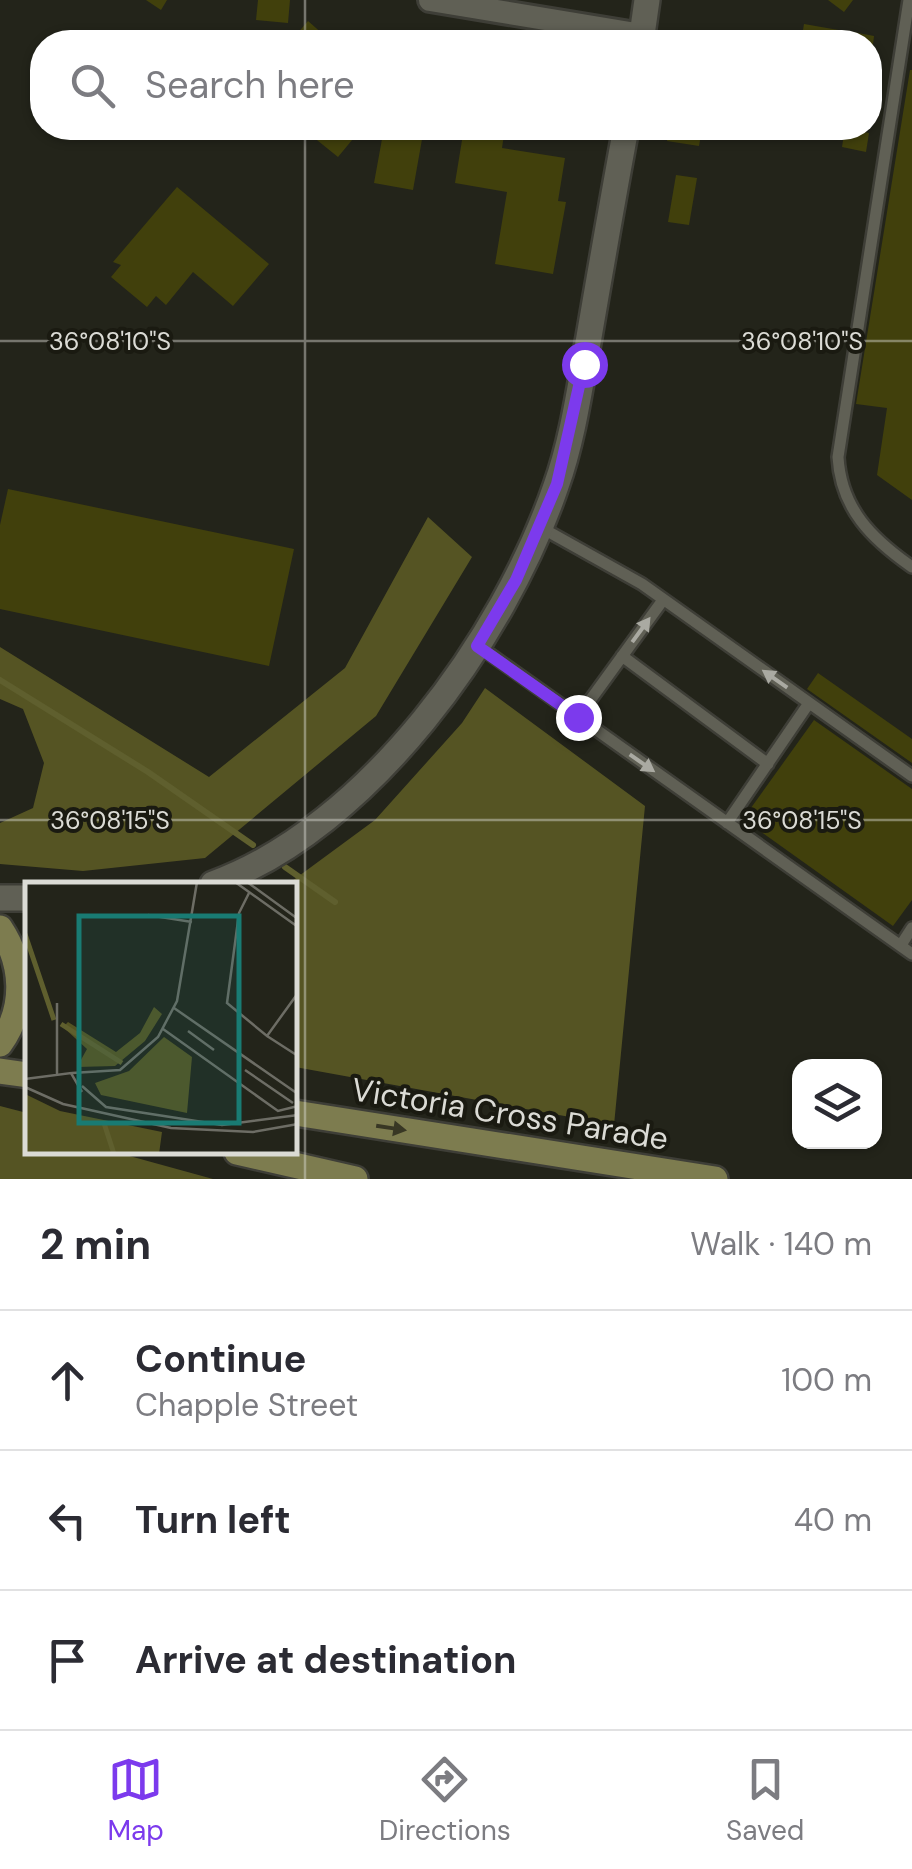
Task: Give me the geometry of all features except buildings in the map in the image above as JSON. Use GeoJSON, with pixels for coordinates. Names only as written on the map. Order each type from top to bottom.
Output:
{"type":"FeatureCollection","features":[{"type":"Feature","properties":{"kind":"main road"},"geometry":{"type":"LineString","coordinates":[[0,928],[21,958],[17,1004],[0,1044]]}},
{"type":"Feature","properties":{"kind":"main road"},"geometry":{"type":"LineString","coordinates":[[0,1071],[25,1075]]}},
{"type":"Feature","properties":{"kind":"main road","name":"Victoria Cross Parade"},"geometry":{"type":"LineString","coordinates":[[298,1112],[715,1179]]}},
{"type":"Feature","properties":{"kind":"main road"},"geometry":{"type":"LineString","coordinates":[[246,1154],[355,1179]]}},
{"type":"Feature","properties":{"kind":"street"},"geometry":{"type":"LineString","coordinates":[[430,0],[592,30]]}},
{"type":"Feature","properties":{"kind":"street"},"geometry":{"type":"LineString","coordinates":[[642,30],[647,0]]}},
{"type":"Feature","properties":{"kind":"street"},"geometry":{"type":"LineString","coordinates":[[218,882],[289,843],[374,774],[437,705],[516,580],[557,484],[576,406],[624,140]]}},
{"type":"Feature","properties":{"kind":"lane"},"geometry":{"type":"LineString","coordinates":[[909,0],[838,458],[839,477],[853,511],[875,541],[912,567]]}},
{"type":"Feature","properties":{"kind":"lane"},"geometry":{"type":"LineString","coordinates":[[540,528],[663,600],[912,776]]}},
{"type":"Feature","properties":{"kind":"lane"},"geometry":{"type":"LineString","coordinates":[[578,717],[663,600]]}},
{"type":"Feature","properties":{"kind":"lane"},"geometry":{"type":"LineString","coordinates":[[477,646],[912,954]]}},
{"type":"Feature","properties":{"kind":"lane"},"geometry":{"type":"LineString","coordinates":[[622,656],[768,764]]}},
{"type":"Feature","properties":{"kind":"lane"},"geometry":{"type":"LineString","coordinates":[[728,823],[809,703]]}},
{"type":"Feature","properties":{"kind":"lane"},"geometry":{"type":"LineString","coordinates":[[900,946],[912,928]]}},
{"type":"Feature","properties":{"kind":"shaded area"},"geometry":{"type":"Polygon","coordinates":[[[428,517],[472,557],[376,716],[205,858],[83,871],[0,864],[0,823],[33,808],[44,763],[23,709],[0,699],[0,647],[209,777],[345,668],[428,517]]]}},
{"type":"Feature","properties":{"kind":"shaded area"},"geometry":{"type":"Polygon","coordinates":[[[485,688],[645,806],[614,1125],[298,1068],[298,882],[291,882],[375,820],[462,723],[485,688]]]}},
{"type":"Feature","properties":{"kind":"shaded area"},"geometry":{"type":"Polygon","coordinates":[[[0,1106],[25,1112],[25,1154],[122,1154],[213,1179],[0,1179],[0,1106]]]}},
{"type":"Feature","properties":{"kind":"waterway"},"geometry":{"type":"LineString","coordinates":[[0,680],[148,772],[253,845]]}},
{"type":"Feature","properties":{"kind":"waterway"},"geometry":{"type":"LineString","coordinates":[[285,867],[335,902]]}},
{"type":"Feature","properties":{"kind":"route"},"geometry":{"type":"LineString","coordinates":[[578,717],[477,646],[516,580],[557,484],[584,364]]}}]}
